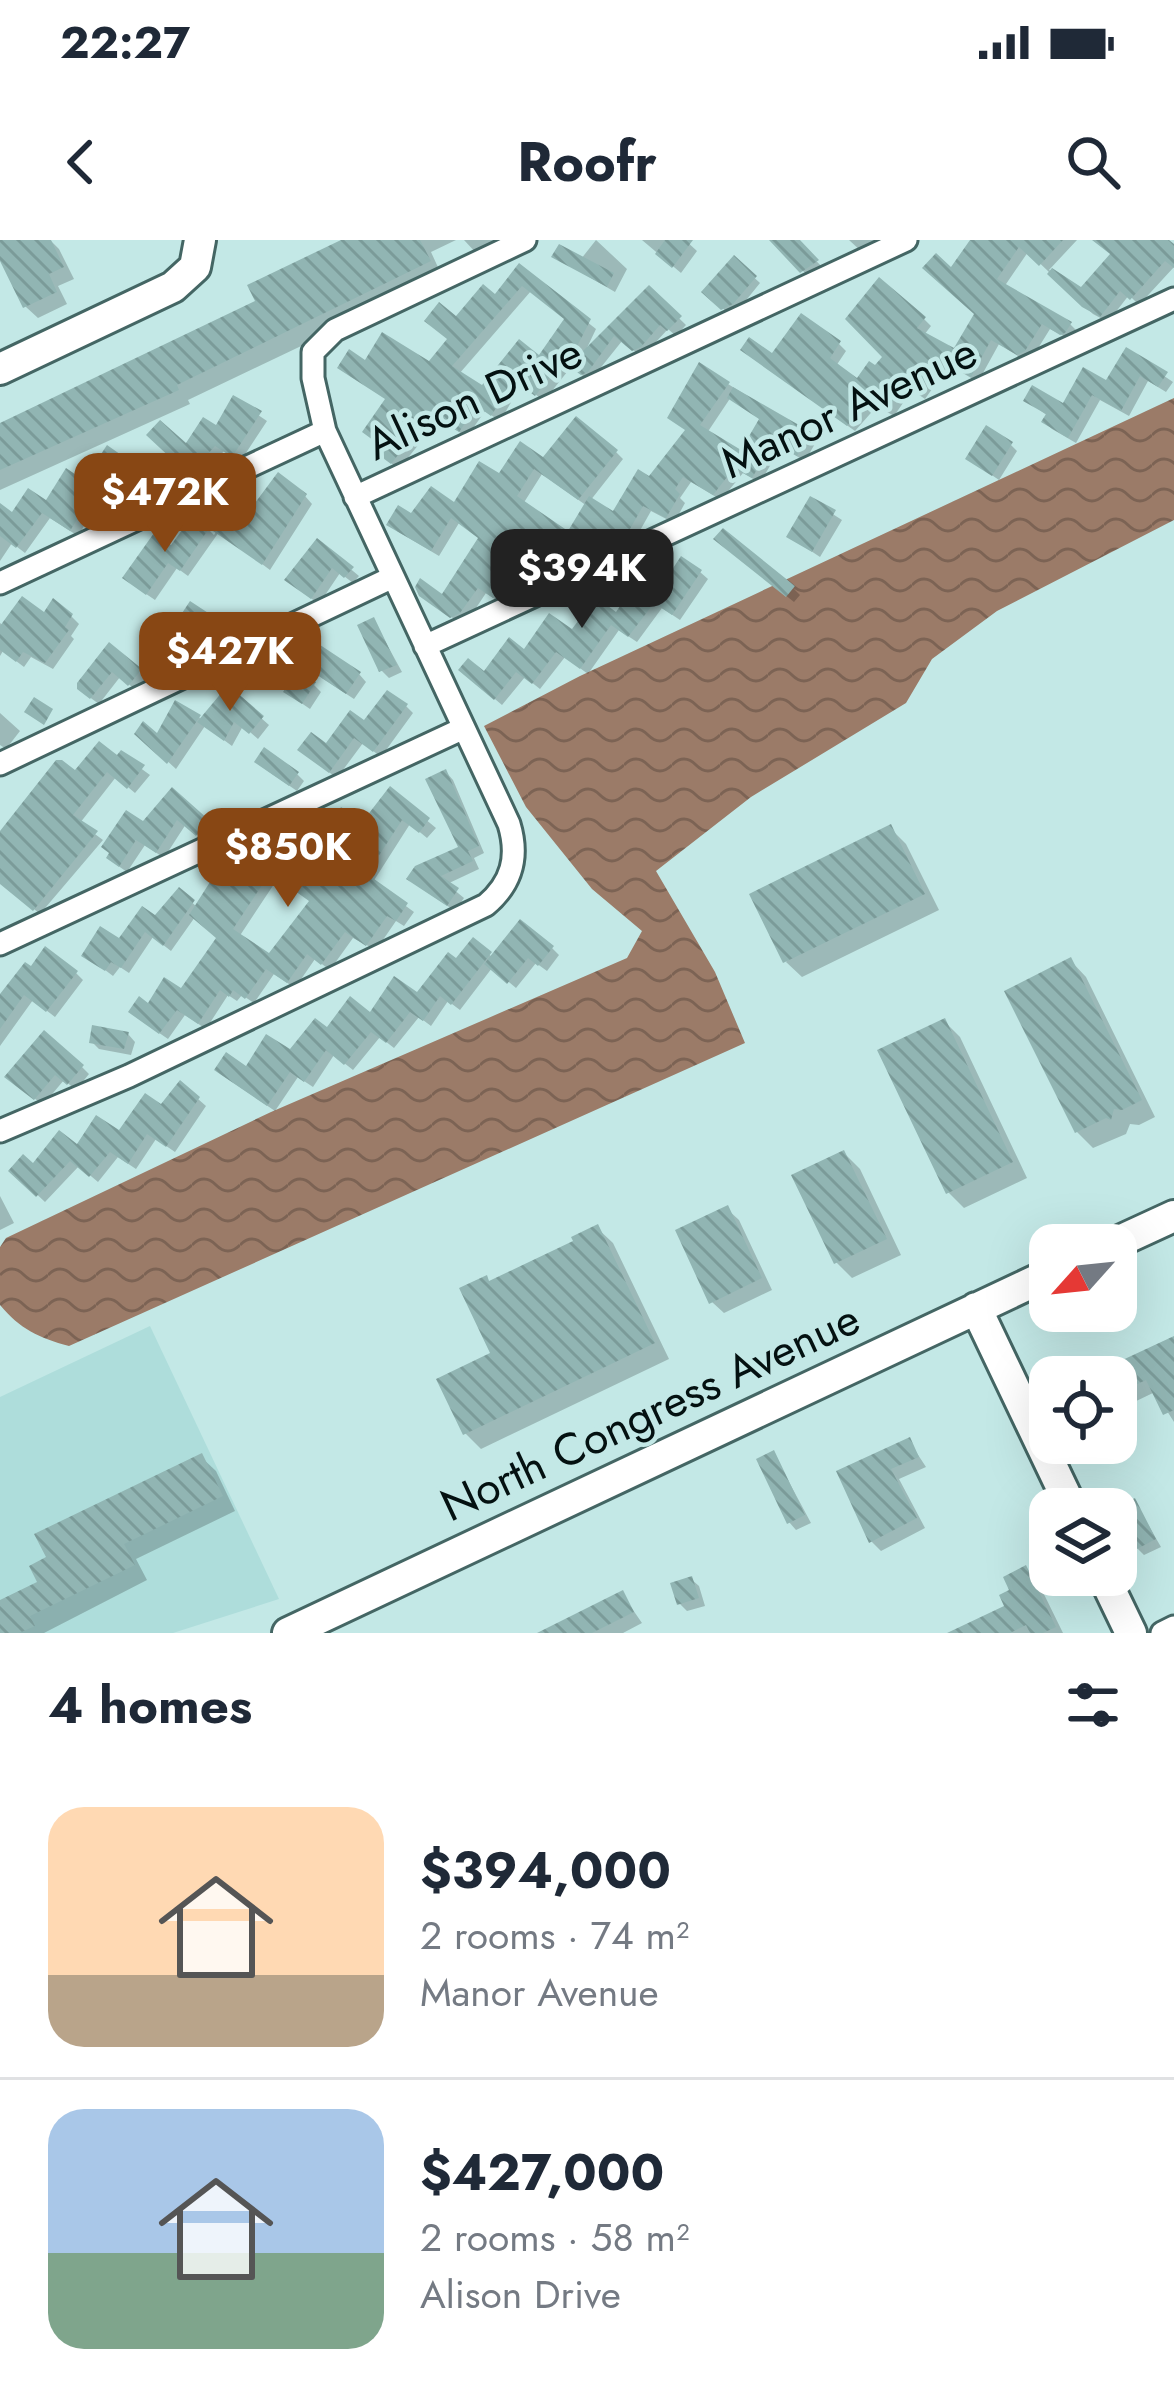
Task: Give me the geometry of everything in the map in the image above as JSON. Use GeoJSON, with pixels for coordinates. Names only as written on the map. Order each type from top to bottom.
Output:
{"type":"FeatureCollection","features":[{"type":"Feature","properties":{"kind":"street"},"geometry":{"type":"LineString","coordinates":[[0,369],[186,279],[195,267],[200,240]]}},
{"type":"Feature","properties":{"kind":"street"},"geometry":{"type":"LineString","coordinates":[[355,496],[325,431],[313,378],[313,352],[334,330],[525,240]]}},
{"type":"Feature","properties":{"kind":"street","name":"Alison Drive"},"geometry":{"type":"LineString","coordinates":[[393,577],[355,496],[907,240]]}},
{"type":"Feature","properties":{"kind":"street","name":"Manor Avenue"},"geometry":{"type":"LineString","coordinates":[[425,646],[1174,299]]}},
{"type":"Feature","properties":{"kind":"street"},"geometry":{"type":"LineString","coordinates":[[0,583],[325,431]]}},
{"type":"Feature","properties":{"kind":"street"},"geometry":{"type":"LineString","coordinates":[[0,764],[393,577],[514,838],[512,869],[486,905],[129,1076],[0,1131]]}},
{"type":"Feature","properties":{"kind":"street"},"geometry":{"type":"LineString","coordinates":[[0,944],[464,728]]}},
{"type":"Feature","properties":{"kind":"street"},"geometry":{"type":"LineString","coordinates":[[1137,1233],[1174,1216]]}},
{"type":"Feature","properties":{"kind":"street","name":"North Congress Avenue"},"geometry":{"type":"LineString","coordinates":[[288,1633],[1029,1284]]}},
{"type":"Feature","properties":{"kind":"street"},"geometry":{"type":"LineString","coordinates":[[976,1308],[1062,1488]]}},
{"type":"Feature","properties":{"kind":"street"},"geometry":{"type":"LineString","coordinates":[[1113,1596],[1130,1633]]}},
{"type":"Feature","properties":{"kind":"street"},"geometry":{"type":"LineString","coordinates":[[1162,1633],[1174,1628]]}},
{"type":"Feature","properties":{"kind":"shaded area"},"geometry":{"type":"Polygon","coordinates":[[[150,1326],[279,1599],[173,1633],[0,1633],[0,1397],[150,1326]]]}},
{"type":"Feature","properties":{"kind":"water"},"geometry":{"type":"Polygon","coordinates":[[[1174,398],[1174,520],[997,611],[932,659],[906,703],[751,797],[656,871],[715,972],[745,1043],[69,1346],[31,1332],[0,1305],[0,1247],[6,1238],[271,1112],[627,958],[642,931],[592,889],[526,807],[484,726],[580,676],[1174,398]]]}},
{"type":"Feature","properties":{"kind":"building"},"geometry":{"type":"Polygon","coordinates":[[[0,240],[51,240],[64,267],[49,274],[57,292],[23,308],[0,261],[0,240]]]}},
{"type":"Feature","properties":{"kind":"building"},"geometry":{"type":"Polygon","coordinates":[[[341,240],[420,240],[431,261],[177,385],[179,390],[0,470],[0,423],[255,301],[247,285],[341,240]]]}},
{"type":"Feature","properties":{"kind":"building"},"geometry":{"type":"Polygon","coordinates":[[[665,240],[693,240],[672,268],[655,254],[665,240]]]}},
{"type":"Feature","properties":{"kind":"building"},"geometry":{"type":"Polygon","coordinates":[[[769,240],[800,240],[819,260],[800,273],[769,240]]]}},
{"type":"Feature","properties":{"kind":"building"},"geometry":{"type":"Polygon","coordinates":[[[970,240],[1063,240],[1039,266],[1019,247],[997,279],[1072,322],[1065,333],[1060,335],[1042,324],[1025,351],[1017,355],[991,340],[971,377],[941,360],[916,394],[904,385],[886,411],[869,401],[847,426],[740,350],[749,337],[772,353],[801,313],[841,341],[830,358],[857,378],[869,361],[875,365],[882,357],[845,319],[879,277],[926,317],[917,328],[954,348],[974,314],[922,268],[936,253],[951,267],[970,240]]]}},
{"type":"Feature","properties":{"kind":"building"},"geometry":{"type":"Polygon","coordinates":[[[1092,240],[1169,240],[1174,244],[1174,268],[1165,261],[1130,300],[1120,291],[1100,317],[1047,274],[1052,268],[1081,287],[1110,254],[1092,240]]]}},
{"type":"Feature","properties":{"kind":"building"},"geometry":{"type":"Polygon","coordinates":[[[559,244],[614,273],[607,287],[551,257],[559,244]]]}},
{"type":"Feature","properties":{"kind":"building"},"geometry":{"type":"Polygon","coordinates":[[[734,255],[757,276],[733,304],[721,310],[701,292],[734,255]]]}},
{"type":"Feature","properties":{"kind":"building"},"geometry":{"type":"Polygon","coordinates":[[[519,263],[591,319],[567,366],[562,362],[535,396],[514,380],[491,416],[477,406],[459,432],[430,414],[391,464],[372,450],[377,443],[362,432],[385,399],[337,368],[349,349],[365,360],[382,332],[429,361],[447,339],[424,321],[439,302],[456,316],[483,284],[495,294],[519,263]],[[522,286],[452,366],[482,385],[519,339],[539,355],[564,319],[522,286]]]}},
{"type":"Feature","properties":{"kind":"building"},"geometry":{"type":"Polygon","coordinates":[[[649,285],[682,316],[667,331],[660,325],[632,351],[614,336],[588,372],[581,375],[568,366],[649,285]]]}},
{"type":"Feature","properties":{"kind":"building"},"geometry":{"type":"Polygon","coordinates":[[[1126,347],[1168,372],[1158,387],[1140,376],[1121,411],[1092,395],[1068,438],[1041,422],[1046,414],[1023,401],[1032,385],[1063,403],[1083,367],[1106,380],[1126,347]]]}},
{"type":"Feature","properties":{"kind":"building"},"geometry":{"type":"Polygon","coordinates":[[[699,362],[730,382],[700,425],[741,450],[759,419],[727,398],[733,387],[811,432],[797,456],[773,442],[752,478],[734,468],[713,495],[683,477],[675,489],[680,494],[666,518],[643,506],[626,536],[618,540],[603,530],[586,555],[575,560],[556,547],[539,575],[521,564],[501,594],[493,598],[478,588],[460,613],[450,618],[419,596],[415,587],[420,578],[442,594],[478,538],[451,518],[431,551],[386,525],[398,505],[411,513],[431,486],[454,502],[479,461],[499,473],[520,441],[543,457],[576,416],[618,450],[578,500],[534,469],[517,496],[568,531],[589,496],[613,511],[638,469],[649,476],[685,430],[667,418],[699,362]]]}},
{"type":"Feature","properties":{"kind":"building"},"geometry":{"type":"Polygon","coordinates":[[[233,395],[262,411],[232,457],[215,446],[189,475],[146,435],[160,420],[186,443],[203,417],[216,425],[233,395]]]}},
{"type":"Feature","properties":{"kind":"building"},"geometry":{"type":"Polygon","coordinates":[[[986,425],[1013,442],[992,476],[965,459],[986,425]]]}},
{"type":"Feature","properties":{"kind":"building"},"geometry":{"type":"Polygon","coordinates":[[[107,445],[144,471],[132,489],[120,481],[103,507],[90,498],[70,531],[42,513],[16,548],[0,536],[0,503],[12,512],[28,488],[46,500],[66,468],[84,480],[107,445]]]}},
{"type":"Feature","properties":{"kind":"building"},"geometry":{"type":"Polygon","coordinates":[[[278,472],[307,494],[262,565],[213,531],[239,492],[255,503],[278,472]]]}},
{"type":"Feature","properties":{"kind":"building"},"geometry":{"type":"Polygon","coordinates":[[[810,496],[836,510],[812,552],[786,537],[810,496]]]}},
{"type":"Feature","properties":{"kind":"building"},"geometry":{"type":"Polygon","coordinates":[[[194,514],[210,527],[180,571],[168,563],[146,595],[122,578],[154,533],[171,545],[194,514]]]}},
{"type":"Feature","properties":{"kind":"building"},"geometry":{"type":"Polygon","coordinates":[[[723,528],[795,586],[786,597],[713,539],[723,528]]]}},
{"type":"Feature","properties":{"kind":"building"},"geometry":{"type":"Polygon","coordinates":[[[317,538],[354,567],[344,578],[332,568],[311,599],[284,580],[317,538]]]}},
{"type":"Feature","properties":{"kind":"building"},"geometry":{"type":"Polygon","coordinates":[[[681,556],[702,570],[672,615],[654,603],[628,637],[611,625],[580,669],[556,652],[532,684],[516,672],[494,700],[458,670],[468,658],[484,671],[509,637],[524,649],[549,613],[572,629],[596,597],[616,612],[645,569],[664,582],[681,556]]]}},
{"type":"Feature","properties":{"kind":"building"},"geometry":{"type":"Polygon","coordinates":[[[22,596],[44,612],[53,598],[73,614],[65,627],[69,630],[45,663],[23,652],[16,662],[0,650],[0,626],[22,596]]]}},
{"type":"Feature","properties":{"kind":"building"},"geometry":{"type":"Polygon","coordinates":[[[190,601],[225,624],[217,638],[202,628],[197,636],[191,631],[174,654],[161,645],[190,601]]]}},
{"type":"Feature","properties":{"kind":"building"},"geometry":{"type":"Polygon","coordinates":[[[374,617],[397,665],[379,672],[357,625],[374,617]]]}},
{"type":"Feature","properties":{"kind":"building"},"geometry":{"type":"Polygon","coordinates":[[[305,635],[361,672],[346,694],[311,671],[318,661],[293,641],[305,635]]]}},
{"type":"Feature","properties":{"kind":"building"},"geometry":{"type":"Polygon","coordinates":[[[109,642],[142,669],[128,686],[112,672],[90,699],[77,689],[77,683],[109,642]]]}},
{"type":"Feature","properties":{"kind":"building"},"geometry":{"type":"Polygon","coordinates":[[[297,670],[316,682],[302,704],[283,692],[297,670]]]}},
{"type":"Feature","properties":{"kind":"building"},"geometry":{"type":"Polygon","coordinates":[[[228,685],[264,716],[249,734],[234,722],[224,741],[197,722],[228,685]]]}},
{"type":"Feature","properties":{"kind":"building"},"geometry":{"type":"Polygon","coordinates":[[[387,690],[408,704],[373,752],[354,738],[329,773],[297,750],[311,732],[326,743],[350,710],[364,720],[387,690]]]}},
{"type":"Feature","properties":{"kind":"building"},"geometry":{"type":"Polygon","coordinates":[[[34,697],[53,709],[44,725],[24,712],[34,697]]]}},
{"type":"Feature","properties":{"kind":"building"},"geometry":{"type":"Polygon","coordinates":[[[175,700],[201,715],[167,764],[134,734],[143,721],[157,733],[175,700]]]}},
{"type":"Feature","properties":{"kind":"building"},"geometry":{"type":"Polygon","coordinates":[[[99,741],[117,755],[121,750],[145,765],[127,789],[107,772],[73,815],[98,831],[33,911],[0,884],[0,831],[56,760],[75,770],[99,741]]]}},
{"type":"Feature","properties":{"kind":"building"},"geometry":{"type":"Polygon","coordinates":[[[264,747],[299,772],[289,786],[254,762],[264,747]]]}},
{"type":"Feature","properties":{"kind":"building"},"geometry":{"type":"Polygon","coordinates":[[[446,769],[479,846],[468,851],[473,861],[441,876],[459,888],[447,906],[406,879],[415,866],[458,847],[425,779],[446,769]]]}},
{"type":"Feature","properties":{"kind":"building"},"geometry":{"type":"Polygon","coordinates":[[[390,786],[430,818],[419,833],[402,820],[367,874],[408,903],[396,921],[387,916],[366,946],[345,932],[321,965],[307,954],[287,983],[266,969],[245,999],[233,990],[229,997],[220,990],[198,1024],[177,1010],[159,1034],[128,1012],[139,996],[148,1003],[164,977],[181,988],[216,938],[189,915],[217,871],[238,885],[266,844],[277,852],[301,827],[318,843],[341,807],[363,821],[390,786]],[[270,873],[233,929],[269,953],[309,901],[270,873]]]}},
{"type":"Feature","properties":{"kind":"building"},"geometry":{"type":"Polygon","coordinates":[[[172,787],[209,820],[196,836],[177,820],[156,853],[136,840],[119,867],[106,858],[109,853],[101,847],[126,810],[143,821],[172,787]]]}},
{"type":"Feature","properties":{"kind":"building"},"geometry":{"type":"Polygon","coordinates":[[[891,824],[925,894],[783,963],[749,894],[891,824]]]}},
{"type":"Feature","properties":{"kind":"building"},"geometry":{"type":"Polygon","coordinates":[[[179,887],[195,900],[163,946],[145,932],[121,968],[111,962],[105,971],[81,956],[100,926],[119,938],[142,906],[155,915],[179,887]]]}},
{"type":"Feature","properties":{"kind":"building"},"geometry":{"type":"Polygon","coordinates":[[[520,919],[554,946],[538,966],[528,958],[507,984],[484,964],[520,919]]]}},
{"type":"Feature","properties":{"kind":"building"},"geometry":{"type":"Polygon","coordinates":[[[473,937],[492,952],[451,1005],[440,996],[423,1021],[410,1012],[386,1043],[371,1032],[344,1065],[326,1050],[304,1082],[290,1072],[267,1106],[214,1070],[226,1052],[246,1066],[266,1034],[290,1049],[315,1018],[327,1027],[350,996],[370,1012],[394,976],[417,992],[448,952],[456,958],[473,937]]]}},
{"type":"Feature","properties":{"kind":"building"},"geometry":{"type":"Polygon","coordinates":[[[45,946],[78,971],[46,1012],[24,995],[0,1029],[0,994],[25,962],[31,966],[45,946]]]}},
{"type":"Feature","properties":{"kind":"building"},"geometry":{"type":"Polygon","coordinates":[[[1071,957],[1142,1100],[1114,1109],[1111,1120],[1075,1133],[1004,991],[1071,957]]]}},
{"type":"Feature","properties":{"kind":"building"},"geometry":{"type":"Polygon","coordinates":[[[945,1018],[1013,1162],[946,1194],[877,1050],[945,1018]]]}},
{"type":"Feature","properties":{"kind":"building"},"geometry":{"type":"Polygon","coordinates":[[[92,1025],[129,1032],[124,1049],[89,1043],[92,1025]]]}},
{"type":"Feature","properties":{"kind":"building"},"geometry":{"type":"Polygon","coordinates":[[[44,1030],[84,1065],[67,1085],[55,1075],[34,1100],[4,1077],[44,1030]]]}},
{"type":"Feature","properties":{"kind":"building"},"geometry":{"type":"Polygon","coordinates":[[[180,1080],[200,1097],[166,1147],[147,1134],[128,1164],[110,1152],[89,1177],[70,1161],[36,1197],[8,1171],[23,1154],[33,1163],[59,1130],[77,1144],[96,1115],[119,1130],[145,1093],[161,1104],[180,1080]]]}},
{"type":"Feature","properties":{"kind":"building"},"geometry":{"type":"Polygon","coordinates":[[[844,1150],[887,1239],[834,1264],[791,1175],[844,1150]]]}},
{"type":"Feature","properties":{"kind":"building"},"geometry":{"type":"Polygon","coordinates":[[[728,1205],[762,1278],[709,1304],[675,1230],[728,1205]]]}},
{"type":"Feature","properties":{"kind":"building"},"geometry":{"type":"Polygon","coordinates":[[[598,1224],[655,1343],[463,1435],[436,1379],[490,1353],[459,1288],[487,1275],[489,1281],[598,1224]]]}},
{"type":"Feature","properties":{"kind":"building"},"geometry":{"type":"Polygon","coordinates":[[[1174,1336],[1174,1410],[1163,1415],[1146,1380],[1137,1384],[1137,1356],[1131,1356],[1174,1336]]]}},
{"type":"Feature","properties":{"kind":"building"},"geometry":{"type":"Polygon","coordinates":[[[910,1437],[919,1457],[891,1469],[917,1518],[869,1543],[836,1471],[910,1437]]]}},
{"type":"Feature","properties":{"kind":"building"},"geometry":{"type":"Polygon","coordinates":[[[774,1450],[805,1515],[787,1524],[756,1459],[774,1450]]]}},
{"type":"Feature","properties":{"kind":"building"},"geometry":{"type":"Polygon","coordinates":[[[202,1453],[223,1496],[124,1544],[135,1565],[30,1616],[35,1626],[19,1633],[0,1633],[0,1600],[37,1582],[29,1566],[46,1557],[34,1534],[202,1453]]]}},
{"type":"Feature","properties":{"kind":"building"},"geometry":{"type":"Polygon","coordinates":[[[1137,1502],[1156,1539],[1137,1549],[1137,1502]]]}},
{"type":"Feature","properties":{"kind":"building"},"geometry":{"type":"Polygon","coordinates":[[[1026,1565],[1029,1596],[1041,1596],[1056,1627],[1043,1633],[1030,1633],[1026,1625],[1010,1633],[947,1633],[1004,1606],[999,1595],[1009,1590],[1003,1577],[1026,1565]]]}},
{"type":"Feature","properties":{"kind":"building"},"geometry":{"type":"Polygon","coordinates":[[[692,1576],[699,1598],[677,1605],[670,1583],[692,1576]]]}},
{"type":"Feature","properties":{"kind":"building"},"geometry":{"type":"Polygon","coordinates":[[[623,1590],[634,1612],[592,1633],[537,1633],[623,1590]]]}}]}
